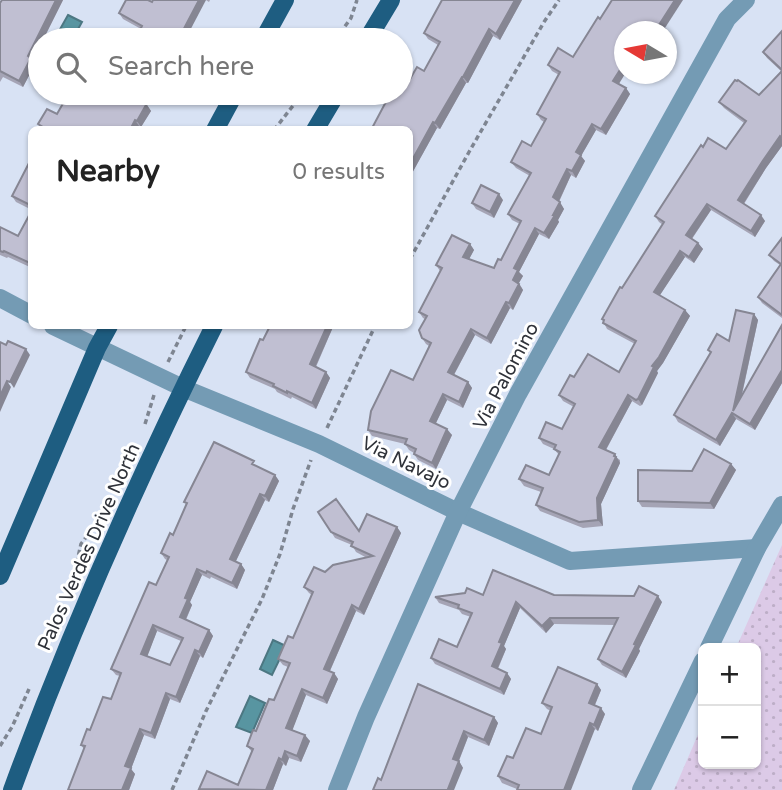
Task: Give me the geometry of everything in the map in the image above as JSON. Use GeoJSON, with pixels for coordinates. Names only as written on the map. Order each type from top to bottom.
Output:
{"type":"FeatureCollection","features":[{"type":"Feature","properties":{"kind":"main road"},"geometry":{"type":"LineString","coordinates":[[270,28],[285,0]]}},
{"type":"Feature","properties":{"kind":"main road"},"geometry":{"type":"LineString","coordinates":[[374,28],[391,0]]}},
{"type":"Feature","properties":{"kind":"main road"},"geometry":{"type":"LineString","coordinates":[[217,126],[229,105]]}},
{"type":"Feature","properties":{"kind":"main road"},"geometry":{"type":"LineString","coordinates":[[317,126],[330,105]]}},
{"type":"Feature","properties":{"kind":"main road"},"geometry":{"type":"LineString","coordinates":[[0,576],[107,329]]}},
{"type":"Feature","properties":{"kind":"main road","name":"Palos Verdes Drive North"},"geometry":{"type":"LineString","coordinates":[[12,790],[46,696],[183,388],[212,329]]}},
{"type":"Feature","properties":{"kind":"street","name":"Via Palomino"},"geometry":{"type":"LineString","coordinates":[[337,790],[458,512],[518,394],[720,31],[727,19],[746,0]]}},
{"type":"Feature","properties":{"kind":"street"},"geometry":{"type":"LineString","coordinates":[[0,298],[28,312]]}},
{"type":"Feature","properties":{"kind":"street","name":"Via Navajo"},"geometry":{"type":"LineString","coordinates":[[59,329],[183,388],[319,444],[458,512],[570,561],[757,548]]}},
{"type":"Feature","properties":{"kind":"street"},"geometry":{"type":"LineString","coordinates":[[711,643],[757,548],[782,505]]}},
{"type":"Feature","properties":{"kind":"street"},"geometry":{"type":"LineString","coordinates":[[641,790],[698,670]]}},
{"type":"Feature","properties":{"kind":"path"},"geometry":{"type":"LineString","coordinates":[[344,28],[351,18],[357,0]]}},
{"type":"Feature","properties":{"kind":"path"},"geometry":{"type":"LineString","coordinates":[[413,254],[469,152],[559,0]]}},
{"type":"Feature","properties":{"kind":"path"},"geometry":{"type":"LineString","coordinates":[[277,126],[294,105]]}},
{"type":"Feature","properties":{"kind":"path"},"geometry":{"type":"LineString","coordinates":[[172,790],[206,711],[262,599],[280,554],[309,464],[374,329]]}},
{"type":"Feature","properties":{"kind":"shaded area"},"geometry":{"type":"Polygon","coordinates":[[[782,545],[782,790],[674,790],[698,735],[698,769],[761,769],[761,643],[738,643],[782,545]]]}},
{"type":"Feature","properties":{"kind":"water"},"geometry":{"type":"Polygon","coordinates":[[[68,15],[82,22],[79,28],[61,28],[68,15]]]}},
{"type":"Feature","properties":{"kind":"water"},"geometry":{"type":"Polygon","coordinates":[[[273,640],[286,646],[272,675],[260,669],[273,640]]]}},
{"type":"Feature","properties":{"kind":"water"},"geometry":{"type":"Polygon","coordinates":[[[250,696],[265,703],[252,733],[236,727],[250,696]]]}},
{"type":"Feature","properties":{"kind":"building"},"geometry":{"type":"Polygon","coordinates":[[[2,0],[56,0],[42,28],[28,28],[28,64],[19,81],[0,71],[2,0]]]}},
{"type":"Feature","properties":{"kind":"building"},"geometry":{"type":"Polygon","coordinates":[[[126,0],[199,0],[184,28],[141,28],[142,26],[119,13],[126,0]]]}},
{"type":"Feature","properties":{"kind":"building"},"geometry":{"type":"Polygon","coordinates":[[[442,0],[515,0],[496,34],[489,29],[413,159],[413,126],[373,126],[384,105],[413,105],[413,74],[417,67],[424,71],[440,42],[424,33],[442,0]]]}},
{"type":"Feature","properties":{"kind":"building"},"geometry":{"type":"Polygon","coordinates":[[[612,0],[675,0],[662,21],[614,21],[613,81],[614,84],[626,88],[601,129],[592,124],[576,152],[581,155],[572,171],[567,169],[553,197],[560,202],[555,215],[544,233],[535,228],[514,268],[518,270],[513,280],[519,284],[509,303],[506,302],[487,338],[471,329],[448,372],[468,382],[459,402],[443,394],[430,421],[447,429],[432,463],[414,454],[416,449],[405,444],[407,439],[368,430],[371,411],[391,370],[413,380],[431,343],[422,338],[419,330],[427,316],[419,312],[442,268],[436,265],[452,235],[470,244],[463,257],[494,268],[498,259],[501,260],[521,221],[508,214],[531,173],[511,162],[522,141],[531,146],[546,119],[537,114],[560,72],[548,65],[558,48],[573,57],[598,17],[600,19],[612,0]]]}},
{"type":"Feature","properties":{"kind":"building"},"geometry":{"type":"Polygon","coordinates":[[[782,31],[782,70],[763,52],[782,31]]]}},
{"type":"Feature","properties":{"kind":"building"},"geometry":{"type":"Polygon","coordinates":[[[782,71],[782,138],[780,136],[738,200],[761,215],[751,231],[707,204],[686,235],[698,243],[689,257],[680,251],[654,292],[685,310],[652,366],[654,367],[638,399],[628,395],[599,447],[616,457],[597,498],[598,520],[579,522],[536,505],[543,488],[519,479],[526,465],[549,475],[560,452],[554,449],[556,445],[539,438],[546,422],[562,429],[575,404],[559,395],[570,375],[574,377],[588,354],[619,372],[636,341],[603,323],[602,319],[664,222],[655,216],[701,145],[703,147],[708,138],[726,149],[746,121],[719,102],[735,80],[759,95],[782,71]]]}},
{"type":"Feature","properties":{"kind":"building"},"geometry":{"type":"Polygon","coordinates":[[[62,105],[146,105],[132,126],[38,124],[47,109],[57,114],[62,105]]]}},
{"type":"Feature","properties":{"kind":"building"},"geometry":{"type":"Polygon","coordinates":[[[28,165],[28,204],[12,196],[28,165]]]}},
{"type":"Feature","properties":{"kind":"building"},"geometry":{"type":"Polygon","coordinates":[[[481,185],[499,194],[490,212],[472,203],[481,185]]]}},
{"type":"Feature","properties":{"kind":"building"},"geometry":{"type":"Polygon","coordinates":[[[28,217],[28,262],[0,251],[0,227],[18,236],[28,217]]]}},
{"type":"Feature","properties":{"kind":"building"},"geometry":{"type":"Polygon","coordinates":[[[782,238],[782,315],[758,297],[781,264],[769,255],[782,238]]]}},
{"type":"Feature","properties":{"kind":"building"},"geometry":{"type":"Polygon","coordinates":[[[736,310],[754,314],[733,411],[782,325],[782,370],[750,424],[732,413],[716,440],[674,415],[711,352],[708,350],[717,334],[729,341],[736,310]]]}},
{"type":"Feature","properties":{"kind":"building"},"geometry":{"type":"Polygon","coordinates":[[[268,329],[326,329],[310,364],[326,372],[312,403],[246,372],[260,339],[263,340],[268,329]]]}},
{"type":"Feature","properties":{"kind":"building"},"geometry":{"type":"Polygon","coordinates":[[[8,341],[26,349],[0,396],[0,342],[6,345],[8,341]]]}},
{"type":"Feature","properties":{"kind":"building"},"geometry":{"type":"Polygon","coordinates":[[[214,442],[254,461],[252,464],[275,475],[265,496],[260,494],[230,559],[241,564],[232,583],[197,569],[180,617],[209,630],[199,652],[195,650],[176,697],[166,693],[151,733],[140,729],[125,766],[131,768],[122,790],[68,790],[85,746],[81,745],[87,729],[90,730],[103,697],[111,699],[121,673],[111,669],[149,582],[156,585],[169,557],[161,553],[170,533],[173,535],[187,503],[184,502],[214,442]],[[153,625],[141,654],[170,665],[183,638],[153,625]]]}},
{"type":"Feature","properties":{"kind":"building"},"geometry":{"type":"Polygon","coordinates":[[[704,449],[731,464],[710,503],[638,501],[638,470],[692,471],[704,449]]]}},
{"type":"Feature","properties":{"kind":"building"},"geometry":{"type":"Polygon","coordinates":[[[336,499],[359,531],[367,514],[397,527],[359,609],[352,605],[324,669],[334,673],[323,698],[302,689],[286,728],[305,735],[297,756],[285,751],[282,760],[279,758],[266,790],[199,789],[207,771],[238,785],[253,749],[247,746],[253,730],[256,731],[269,699],[274,700],[290,663],[278,659],[288,636],[293,638],[313,592],[304,587],[314,567],[325,572],[333,565],[373,556],[351,546],[353,542],[331,532],[318,512],[336,499]]]}},
{"type":"Feature","properties":{"kind":"building"},"geometry":{"type":"Polygon","coordinates":[[[493,570],[554,595],[634,596],[639,586],[658,596],[622,672],[598,659],[618,618],[550,618],[542,626],[516,602],[492,666],[507,673],[500,689],[431,658],[439,639],[457,647],[472,613],[458,608],[459,605],[435,597],[465,593],[467,588],[483,595],[493,570]]]}},
{"type":"Feature","properties":{"kind":"building"},"geometry":{"type":"Polygon","coordinates":[[[558,667],[597,684],[589,703],[601,708],[594,725],[590,723],[564,790],[517,790],[519,785],[498,776],[507,756],[513,758],[526,728],[541,734],[552,707],[542,703],[558,667]]]}},
{"type":"Feature","properties":{"kind":"building"},"geometry":{"type":"Polygon","coordinates":[[[418,684],[494,717],[484,740],[464,731],[453,759],[459,761],[448,789],[451,790],[373,790],[378,778],[381,780],[418,684]]]}}]}
